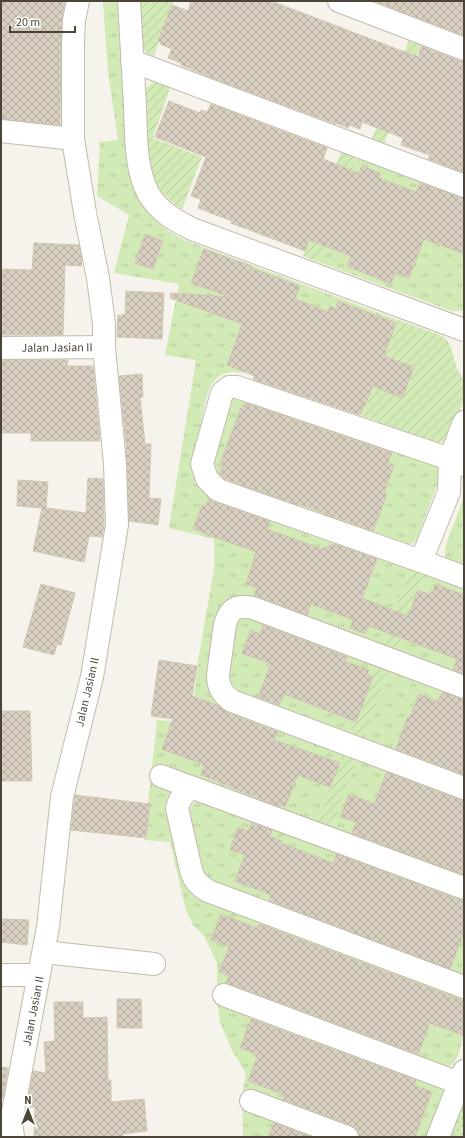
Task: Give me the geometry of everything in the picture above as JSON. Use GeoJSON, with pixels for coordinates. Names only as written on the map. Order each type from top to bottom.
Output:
{"type":"FeatureCollection","features":[{"type":"Feature","properties":{"kind":"street"},"geometry":{"type":"LineString","coordinates":[[78,1],[74,20],[73,42],[73,139],[85,213],[98,278],[104,324],[104,347]]}},
{"type":"Feature","properties":{"kind":"street"},"geometry":{"type":"LineString","coordinates":[[129,1],[137,154],[143,181],[156,205],[172,219],[192,229],[464,330]]}},
{"type":"Feature","properties":{"kind":"street"},"geometry":{"type":"LineString","coordinates":[[339,1],[464,49]]}},
{"type":"Feature","properties":{"kind":"street"},"geometry":{"type":"LineString","coordinates":[[132,61],[464,186]]}},
{"type":"Feature","properties":{"kind":"street"},"geometry":{"type":"LineString","coordinates":[[1,131],[73,139]]}},
{"type":"Feature","properties":{"kind":"street","name":"Jalan Jasian II"},"geometry":{"type":"LineString","coordinates":[[1,348],[104,347],[116,464],[117,525],[92,677],[62,797],[48,927],[11,1122],[13,1137]]}},
{"type":"Feature","properties":{"kind":"street"},"geometry":{"type":"LineString","coordinates":[[457,462],[237,387],[229,387],[222,393],[202,464],[207,479],[218,490],[464,577]]}},
{"type":"Feature","properties":{"kind":"street"},"geometry":{"type":"LineString","coordinates":[[421,561],[456,485],[457,462],[464,422]]}},
{"type":"Feature","properties":{"kind":"street"},"geometry":{"type":"LineString","coordinates":[[464,687],[253,608],[244,606],[232,610],[225,624],[218,683],[225,696],[232,701],[464,788]]}},
{"type":"Feature","properties":{"kind":"street"},"geometry":{"type":"LineString","coordinates":[[161,776],[464,888]]}},
{"type":"Feature","properties":{"kind":"street"},"geometry":{"type":"LineString","coordinates":[[190,787],[178,802],[177,808],[191,870],[198,885],[208,891],[464,987]]}},
{"type":"Feature","properties":{"kind":"street"},"geometry":{"type":"LineString","coordinates":[[44,952],[154,964]]}},
{"type":"Feature","properties":{"kind":"street"},"geometry":{"type":"LineString","coordinates":[[1,975],[39,976]]}},
{"type":"Feature","properties":{"kind":"street"},"geometry":{"type":"LineString","coordinates":[[224,995],[462,1077],[438,1137]]}},
{"type":"Feature","properties":{"kind":"street"},"geometry":{"type":"LineString","coordinates":[[251,1101],[347,1137]]}},
{"type":"Feature","properties":{"kind":"green space"},"geometry":{"type":"Polygon","coordinates":[[[103,1],[120,1],[141,201],[150,214],[167,230],[187,241],[398,320],[362,416],[250,374],[237,372],[226,373],[213,382],[206,400],[201,427],[196,471],[410,568],[382,647],[245,598],[209,682],[343,752],[317,824],[173,790],[188,889],[195,895],[464,997],[463,1026],[460,1048],[453,1064],[447,1067],[442,1088],[445,1096],[430,1137],[372,1137],[249,1091],[321,1137],[243,1137],[242,1095],[246,1073],[231,1049],[220,1022],[217,1000],[217,963],[204,936],[193,925],[186,910],[170,842],[144,840],[157,720],[191,723],[198,661],[214,568],[214,539],[169,528],[196,360],[165,355],[179,284],[114,273],[129,215],[97,196],[100,142],[118,140],[108,72],[103,1]]]}},
{"type":"Feature","properties":{"kind":"green space"},"geometry":{"type":"Polygon","coordinates":[[[138,1],[174,1],[154,56],[147,53],[142,48],[138,1]]]}},
{"type":"Feature","properties":{"kind":"green space"},"geometry":{"type":"Polygon","coordinates":[[[410,37],[422,41],[384,144],[372,139],[410,37]]]}},
{"type":"Feature","properties":{"kind":"green space"},"geometry":{"type":"Polygon","coordinates":[[[162,81],[171,85],[153,138],[202,157],[182,209],[164,195],[159,188],[151,174],[147,160],[145,89],[152,83],[162,81]]]}},
{"type":"Feature","properties":{"kind":"green space"},"geometry":{"type":"Polygon","coordinates":[[[342,149],[358,155],[318,262],[303,256],[342,149]]]}},
{"type":"Feature","properties":{"kind":"green space"},"geometry":{"type":"Polygon","coordinates":[[[358,155],[464,195],[464,311],[452,311],[318,262],[358,155]]]}},
{"type":"Feature","properties":{"kind":"green space"},"geometry":{"type":"Polygon","coordinates":[[[398,320],[440,335],[447,340],[451,347],[457,369],[464,380],[464,399],[451,434],[445,441],[437,443],[433,442],[362,416],[398,320]]]}},
{"type":"Feature","properties":{"kind":"green space"},"geometry":{"type":"Polygon","coordinates":[[[228,394],[435,465],[439,469],[439,480],[416,541],[409,545],[399,545],[220,478],[213,468],[213,464],[228,394]]]}},
{"type":"Feature","properties":{"kind":"green space"},"geometry":{"type":"Polygon","coordinates":[[[464,497],[464,569],[447,560],[445,555],[445,547],[464,497]]]}},
{"type":"Feature","properties":{"kind":"green space"},"geometry":{"type":"Polygon","coordinates":[[[410,568],[424,573],[396,652],[382,647],[410,568]]]}},
{"type":"Feature","properties":{"kind":"green space"},"geometry":{"type":"Polygon","coordinates":[[[424,573],[464,588],[464,677],[396,652],[424,573]]]}},
{"type":"Feature","properties":{"kind":"green space"},"geometry":{"type":"Polygon","coordinates":[[[245,616],[375,663],[349,735],[235,693],[228,685],[237,620],[245,616]]]}},
{"type":"Feature","properties":{"kind":"green space"},"geometry":{"type":"Polygon","coordinates":[[[375,663],[389,669],[363,741],[349,735],[375,663]]]}},
{"type":"Feature","properties":{"kind":"green space"},"geometry":{"type":"Polygon","coordinates":[[[389,669],[464,696],[464,778],[363,741],[389,669]]]}},
{"type":"Feature","properties":{"kind":"green space"},"geometry":{"type":"Polygon","coordinates":[[[343,752],[357,757],[332,830],[317,824],[343,752]]]}},
{"type":"Feature","properties":{"kind":"green space"},"geometry":{"type":"Polygon","coordinates":[[[357,757],[464,797],[464,879],[332,830],[357,757]]]}},
{"type":"Feature","properties":{"kind":"green space"},"geometry":{"type":"Polygon","coordinates":[[[198,800],[464,898],[464,978],[204,878],[188,813],[192,805],[198,800]]]}},
{"type":"Feature","properties":{"kind":"green space"},"geometry":{"type":"Polygon","coordinates":[[[464,1099],[464,1137],[450,1137],[464,1099]]]}},
{"type":"Feature","properties":{"kind":"building"},"geometry":{"type":"Polygon","coordinates":[[[3,1],[65,1],[61,41],[60,125],[1,119],[1,18],[3,1]]]}},
{"type":"Feature","properties":{"kind":"building"},"geometry":{"type":"Polygon","coordinates":[[[191,1],[271,1],[418,57],[421,46],[460,61],[464,61],[464,173],[428,159],[430,155],[401,145],[403,138],[362,122],[360,129],[349,125],[348,128],[220,81],[168,58],[172,49],[160,44],[161,42],[158,41],[172,5],[188,11],[191,1]]]}},
{"type":"Feature","properties":{"kind":"building"},"geometry":{"type":"Polygon","coordinates":[[[374,1],[464,1],[464,36],[374,1]]]}},
{"type":"Feature","properties":{"kind":"building"},"geometry":{"type":"Polygon","coordinates":[[[169,101],[200,113],[201,110],[207,112],[211,104],[327,148],[323,159],[353,171],[359,173],[362,166],[380,173],[379,178],[416,192],[420,183],[464,198],[464,254],[424,239],[409,278],[396,273],[391,284],[347,266],[351,256],[309,240],[305,251],[231,223],[232,221],[198,208],[201,199],[191,196],[206,157],[155,137],[169,101]]]}},
{"type":"Feature","properties":{"kind":"building"},"geometry":{"type":"Polygon","coordinates":[[[145,234],[163,241],[153,269],[135,263],[145,234]]]}},
{"type":"Feature","properties":{"kind":"building"},"geometry":{"type":"Polygon","coordinates":[[[34,243],[79,245],[82,260],[81,266],[65,265],[63,335],[2,335],[1,280],[3,269],[32,270],[34,243]]]}},
{"type":"Feature","properties":{"kind":"building"},"geometry":{"type":"Polygon","coordinates":[[[204,249],[252,266],[251,268],[300,286],[295,299],[328,312],[330,306],[336,309],[338,301],[396,323],[384,356],[414,367],[402,398],[373,386],[360,415],[253,379],[255,376],[227,365],[242,324],[170,298],[171,293],[230,297],[191,283],[204,249]]]}},
{"type":"Feature","properties":{"kind":"building"},"geometry":{"type":"Polygon","coordinates":[[[126,291],[164,293],[162,339],[117,337],[118,315],[125,315],[126,291]]]}},
{"type":"Feature","properties":{"kind":"building"},"geometry":{"type":"Polygon","coordinates":[[[2,360],[68,360],[67,366],[93,366],[100,441],[31,441],[31,433],[1,433],[2,360]]]}},
{"type":"Feature","properties":{"kind":"building"},"geometry":{"type":"Polygon","coordinates":[[[142,374],[143,397],[140,397],[145,444],[151,444],[149,498],[161,499],[158,525],[129,521],[126,443],[119,376],[142,374]]]}},
{"type":"Feature","properties":{"kind":"building"},"geometry":{"type":"Polygon","coordinates":[[[245,403],[392,453],[388,463],[394,465],[384,492],[387,494],[373,531],[225,479],[219,474],[223,465],[220,464],[241,408],[243,409],[245,403]]]}},
{"type":"Feature","properties":{"kind":"building"},"geometry":{"type":"Polygon","coordinates":[[[88,478],[103,479],[104,524],[102,537],[89,536],[84,562],[33,551],[42,508],[17,506],[18,480],[48,482],[46,508],[86,513],[88,478]]]}},
{"type":"Feature","properties":{"kind":"building"},"geometry":{"type":"Polygon","coordinates":[[[209,498],[214,502],[270,521],[267,529],[321,549],[334,544],[377,559],[362,598],[408,616],[418,590],[430,595],[431,591],[433,592],[435,584],[464,595],[464,674],[453,670],[457,659],[369,626],[365,634],[350,628],[353,620],[311,604],[307,615],[254,595],[257,588],[246,584],[256,552],[193,529],[202,505],[206,506],[209,498]]]}},
{"type":"Feature","properties":{"kind":"building"},"geometry":{"type":"Polygon","coordinates":[[[41,584],[75,593],[61,645],[57,644],[54,655],[23,647],[41,584]]]}},
{"type":"Feature","properties":{"kind":"building"},"geometry":{"type":"Polygon","coordinates":[[[263,625],[347,657],[345,661],[369,670],[367,675],[373,677],[356,722],[284,694],[279,705],[258,697],[271,664],[242,653],[251,630],[260,634],[263,625]]]}},
{"type":"Feature","properties":{"kind":"building"},"geometry":{"type":"Polygon","coordinates":[[[159,660],[197,666],[192,696],[217,705],[228,713],[278,732],[274,740],[340,763],[330,787],[298,775],[285,807],[281,805],[280,807],[201,775],[204,765],[162,749],[173,719],[151,716],[159,660]]]}},
{"type":"Feature","properties":{"kind":"building"},"geometry":{"type":"Polygon","coordinates":[[[443,692],[464,699],[464,775],[396,749],[408,716],[410,717],[419,694],[437,701],[443,692]]]}},
{"type":"Feature","properties":{"kind":"building"},"geometry":{"type":"Polygon","coordinates":[[[1,711],[30,711],[32,781],[1,781],[1,711]]]}},
{"type":"Feature","properties":{"kind":"building"},"geometry":{"type":"Polygon","coordinates":[[[387,772],[460,800],[464,800],[464,875],[352,833],[356,822],[340,817],[349,794],[374,804],[387,772]]]}},
{"type":"Feature","properties":{"kind":"building"},"geometry":{"type":"Polygon","coordinates":[[[75,795],[150,804],[146,838],[71,830],[75,795]]]}},
{"type":"Feature","properties":{"kind":"building"},"geometry":{"type":"Polygon","coordinates":[[[251,823],[272,830],[270,836],[282,841],[281,843],[333,863],[336,854],[460,900],[464,900],[464,933],[450,969],[269,901],[271,895],[235,881],[245,855],[230,850],[238,827],[248,831],[251,823]]]}},
{"type":"Feature","properties":{"kind":"building"},"geometry":{"type":"Polygon","coordinates":[[[221,914],[257,928],[259,924],[464,1001],[464,1036],[430,1023],[418,1054],[226,983],[229,976],[219,972],[229,947],[211,940],[221,914]]]}},
{"type":"Feature","properties":{"kind":"building"},"geometry":{"type":"Polygon","coordinates":[[[1,919],[29,920],[27,945],[1,942],[1,919]]]}},
{"type":"Feature","properties":{"kind":"building"},"geometry":{"type":"Polygon","coordinates":[[[117,999],[141,999],[142,1028],[117,1028],[117,999]]]}},
{"type":"Feature","properties":{"kind":"building"},"geometry":{"type":"Polygon","coordinates":[[[54,1002],[83,1002],[83,1018],[107,1017],[108,1080],[111,1080],[111,1102],[144,1099],[147,1131],[123,1134],[123,1137],[34,1137],[35,1107],[30,1107],[30,1102],[28,1102],[33,1071],[46,1073],[44,1042],[55,1041],[54,1002]]]}},
{"type":"Feature","properties":{"kind":"building"},"geometry":{"type":"Polygon","coordinates":[[[251,1019],[416,1080],[414,1085],[432,1092],[415,1137],[359,1137],[357,1129],[351,1125],[283,1100],[285,1095],[248,1081],[258,1055],[240,1048],[251,1019]]]}},
{"type":"Feature","properties":{"kind":"building"},"geometry":{"type":"Polygon","coordinates":[[[1,1067],[8,1068],[3,1098],[1,1098],[1,1067]]]}},
{"type":"Feature","properties":{"kind":"building"},"geometry":{"type":"Polygon","coordinates":[[[274,1123],[311,1137],[268,1137],[274,1123]]]}}]}
